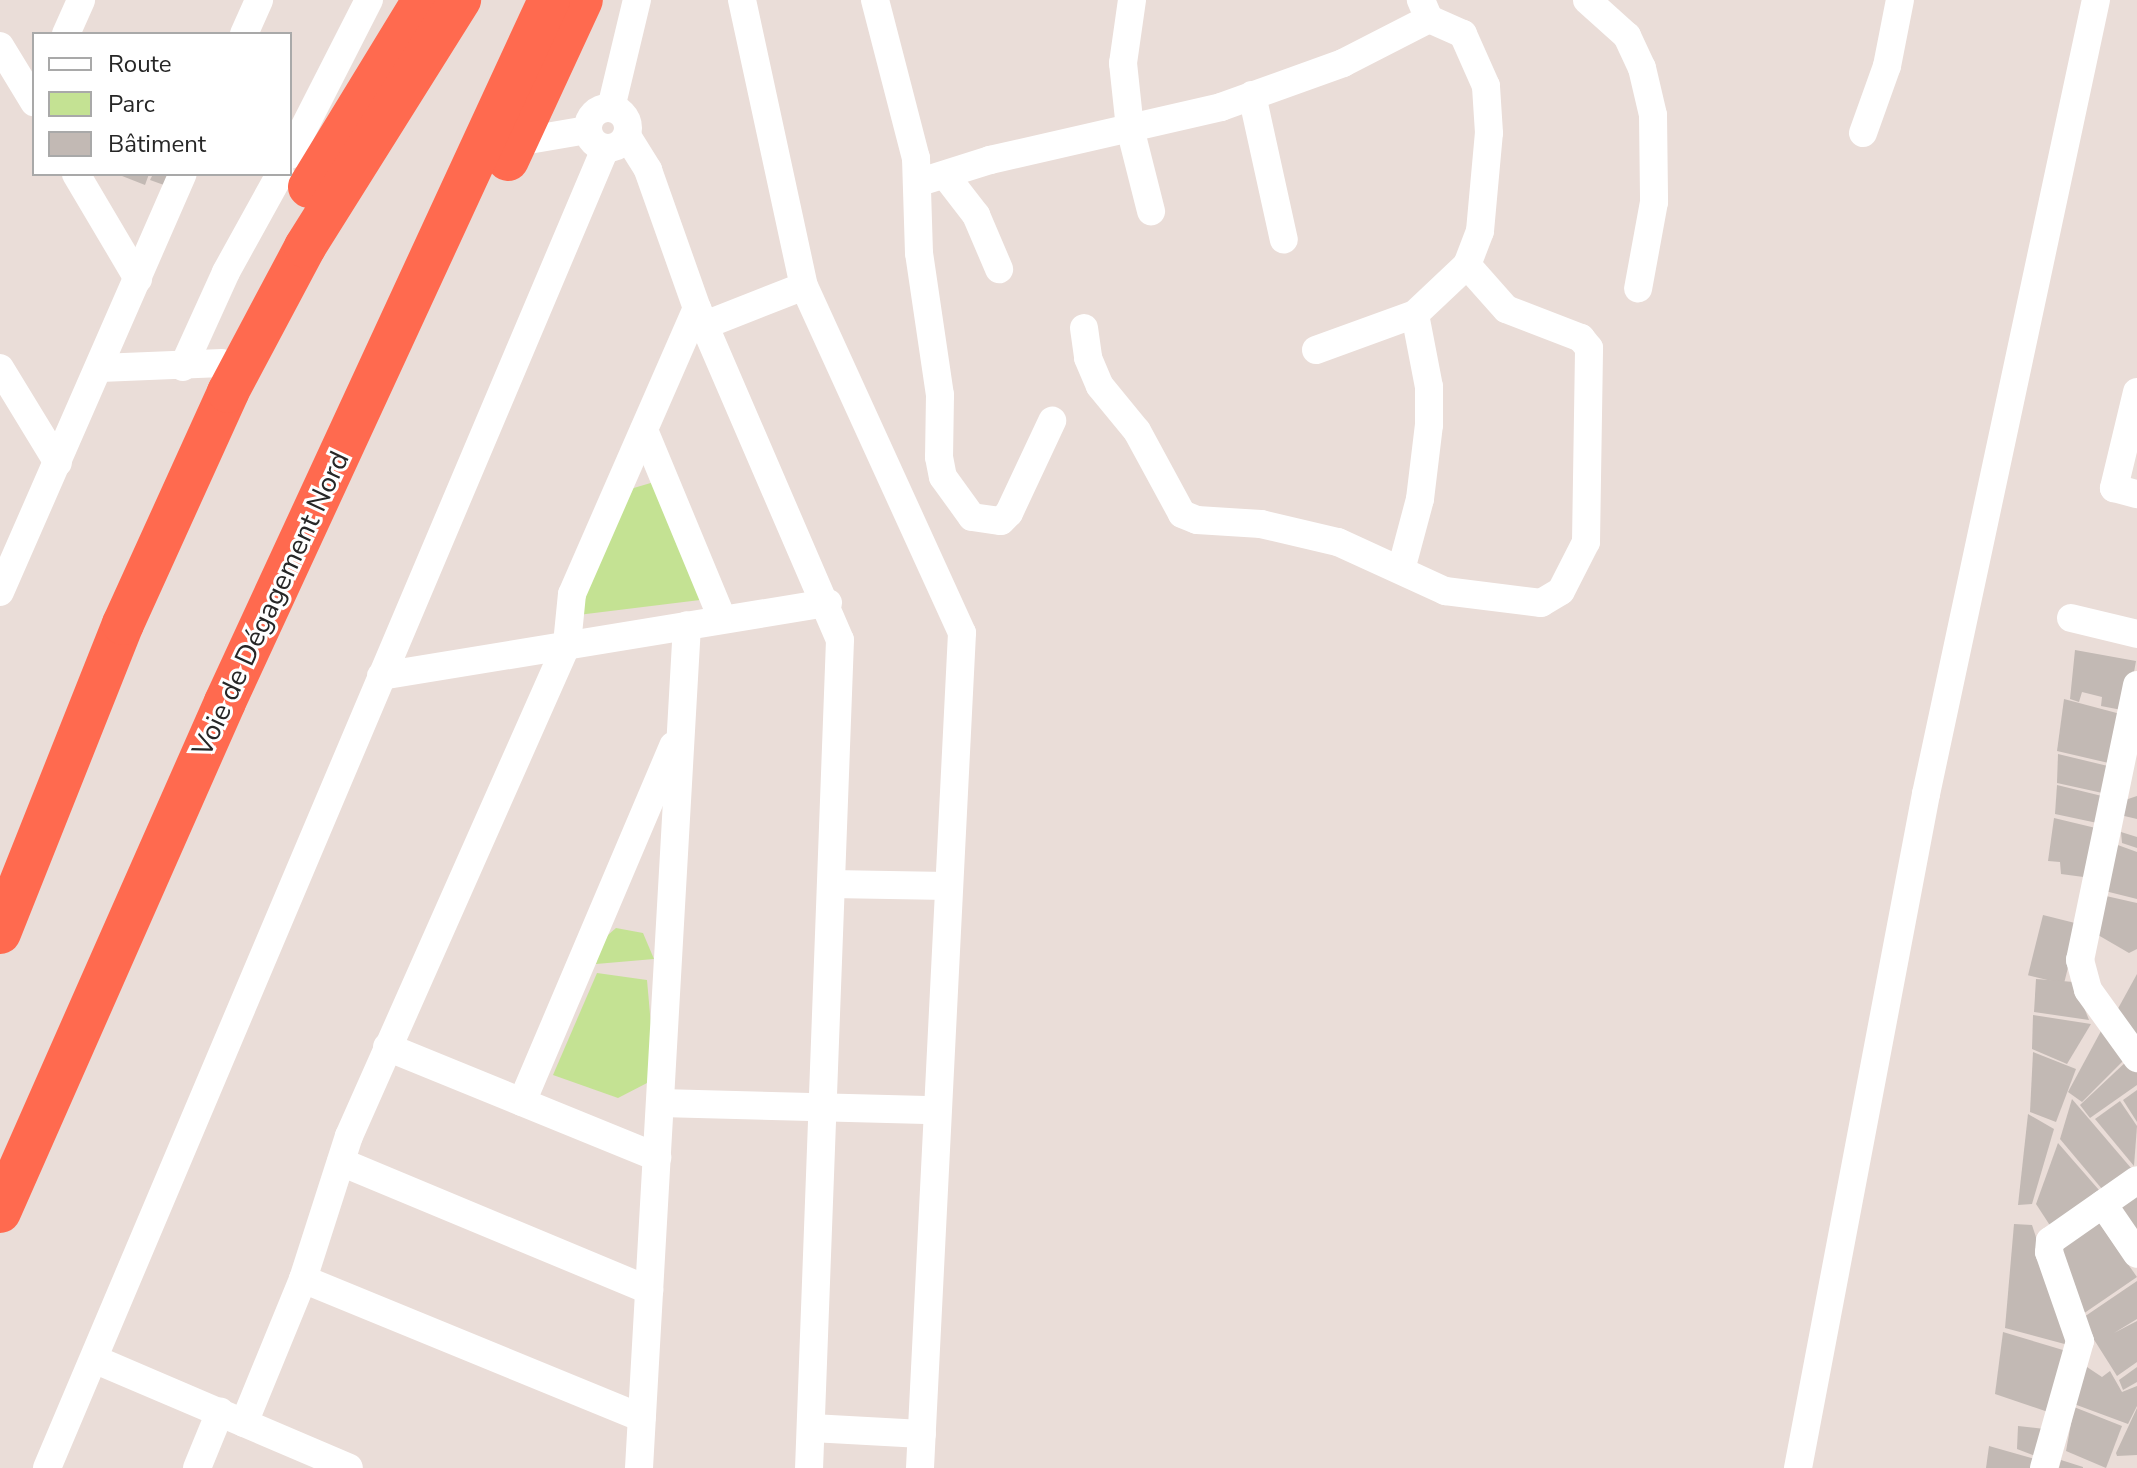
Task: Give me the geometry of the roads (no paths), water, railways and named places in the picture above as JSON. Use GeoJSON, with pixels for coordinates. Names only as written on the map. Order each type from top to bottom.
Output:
{"type":"FeatureCollection","features":[{"type":"Feature","properties":{"kind":"highway"},"geometry":{"type":"LineString","coordinates":[[123,624],[142,549],[203,365],[423,0]]}},
{"type":"Feature","properties":{"kind":"highway"},"geometry":{"type":"LineString","coordinates":[[0,933],[123,624],[241,366],[305,247],[460,0]]}},
{"type":"Feature","properties":{"kind":"highway","name":"Voie de Dégagement Nord"},"geometry":{"type":"LineString","coordinates":[[0,1212],[225,702],[505,134],[549,0]]}},
{"type":"Feature","properties":{"kind":"highway"},"geometry":{"type":"LineString","coordinates":[[505,134],[582,0]]}},
{"type":"Feature","properties":{"kind":"street"},"geometry":{"type":"LineString","coordinates":[[67,32],[81,0]]}},
{"type":"Feature","properties":{"kind":"street"},"geometry":{"type":"LineString","coordinates":[[245,32],[259,0]]}},
{"type":"Feature","properties":{"kind":"street"},"geometry":{"type":"LineString","coordinates":[[292,151],[369,0]]}},
{"type":"Feature","properties":{"kind":"street"},"geometry":{"type":"LineString","coordinates":[[47,1468],[607,138],[626,118],[611,108],[637,0]]}},
{"type":"Feature","properties":{"kind":"street"},"geometry":{"type":"LineString","coordinates":[[742,0],[804,286],[962,633],[920,1468]]}},
{"type":"Feature","properties":{"kind":"street"},"geometry":{"type":"LineString","coordinates":[[875,0],[916,158],[919,253],[940,395],[939,457],[943,477],[972,517],[1001,521],[1009,513],[1052,421]]}},
{"type":"Feature","properties":{"kind":"street"},"geometry":{"type":"LineString","coordinates":[[1132,0],[1123,63],[1130,128],[1151,211]]}},
{"type":"Feature","properties":{"kind":"street"},"geometry":{"type":"LineString","coordinates":[[1587,0],[1627,36],[1642,68],[1653,115],[1654,202],[1638,289]]}},
{"type":"Feature","properties":{"kind":"street"},"geometry":{"type":"LineString","coordinates":[[1863,133],[1887,66],[1900,0]]}},
{"type":"Feature","properties":{"kind":"street"},"geometry":{"type":"LineString","coordinates":[[1798,1468],[1926,794],[2096,0]]}},
{"type":"Feature","properties":{"kind":"street"},"geometry":{"type":"LineString","coordinates":[[917,183],[1252,95],[1343,63],[1425,10],[1463,34],[1486,86],[1489,133],[1483,205],[1467,265],[1415,314],[1316,350]]}},
{"type":"Feature","properties":{"kind":"street"},"geometry":{"type":"LineString","coordinates":[[0,46],[32,99]]}},
{"type":"Feature","properties":{"kind":"street"},"geometry":{"type":"LineString","coordinates":[[1252,95],[1284,240]]}},
{"type":"Feature","properties":{"kind":"street"},"geometry":{"type":"LineString","coordinates":[[505,134],[607,138],[648,170],[701,316],[828,603],[843,663],[820,1106],[809,1468]]}},
{"type":"Feature","properties":{"kind":"street"},"geometry":{"type":"LineString","coordinates":[[945,175],[976,215],[999,269]]}},
{"type":"Feature","properties":{"kind":"street"},"geometry":{"type":"LineString","coordinates":[[77,176],[138,279]]}},
{"type":"Feature","properties":{"kind":"street"},"geometry":{"type":"LineString","coordinates":[[0,592],[6,562],[58,463],[182,176]]}},
{"type":"Feature","properties":{"kind":"street"},"geometry":{"type":"LineString","coordinates":[[100,368],[203,365],[226,272],[279,176]]}},
{"type":"Feature","properties":{"kind":"street"},"geometry":{"type":"LineString","coordinates":[[1084,328],[1088,358],[1100,386],[1137,431],[1182,514],[1197,520],[1261,524],[1338,542],[1445,591],[1541,603],[1561,591],[1586,542],[1589,348],[1581,338],[1506,309],[1467,265]]}},
{"type":"Feature","properties":{"kind":"street"},"geometry":{"type":"LineString","coordinates":[[197,1468],[232,1418],[303,1279],[341,1162],[387,1047],[567,644],[572,594],[644,430],[701,316],[804,286]]}},
{"type":"Feature","properties":{"kind":"street"},"geometry":{"type":"LineString","coordinates":[[1401,570],[1420,499],[1429,425],[1429,387],[1415,314]]}},
{"type":"Feature","properties":{"kind":"street"},"geometry":{"type":"LineString","coordinates":[[0,368],[58,463]]}},
{"type":"Feature","properties":{"kind":"street"},"geometry":{"type":"LineString","coordinates":[[2137,392],[2114,488],[2137,494]]}},
{"type":"Feature","properties":{"kind":"street"},"geometry":{"type":"LineString","coordinates":[[644,430],[722,618]]}},
{"type":"Feature","properties":{"kind":"street"},"geometry":{"type":"LineString","coordinates":[[381,676],[828,603]]}},
{"type":"Feature","properties":{"kind":"street"},"geometry":{"type":"LineString","coordinates":[[2071,618],[2137,634]]}},
{"type":"Feature","properties":{"kind":"street"},"geometry":{"type":"LineString","coordinates":[[639,1468],[687,625]]}},
{"type":"Feature","properties":{"kind":"street"},"geometry":{"type":"LineString","coordinates":[[2137,685],[2080,960],[2088,990],[2137,1058]]}},
{"type":"Feature","properties":{"kind":"street"},"geometry":{"type":"LineString","coordinates":[[522,1102],[681,726]]}},
{"type":"Feature","properties":{"kind":"street"},"geometry":{"type":"LineString","coordinates":[[831,884],[948,886]]}},
{"type":"Feature","properties":{"kind":"street"},"geometry":{"type":"LineString","coordinates":[[387,1047],[657,1157]]}},
{"type":"Feature","properties":{"kind":"street"},"geometry":{"type":"LineString","coordinates":[[660,1103],[936,1110]]}},
{"type":"Feature","properties":{"kind":"street"},"geometry":{"type":"LineString","coordinates":[[341,1162],[649,1290]]}},
{"type":"Feature","properties":{"kind":"street"},"geometry":{"type":"LineString","coordinates":[[2044,1468],[2080,1341],[2049,1252],[2050,1241],[2137,1180]]}},
{"type":"Feature","properties":{"kind":"street"},"geometry":{"type":"LineString","coordinates":[[2103,1204],[2137,1254]]}},
{"type":"Feature","properties":{"kind":"street"},"geometry":{"type":"LineString","coordinates":[[303,1279],[642,1418]]}},
{"type":"Feature","properties":{"kind":"street"},"geometry":{"type":"LineString","coordinates":[[94,1359],[349,1468]]}},
{"type":"Feature","properties":{"kind":"street"},"geometry":{"type":"LineString","coordinates":[[812,1428],[922,1434]]}}]}
